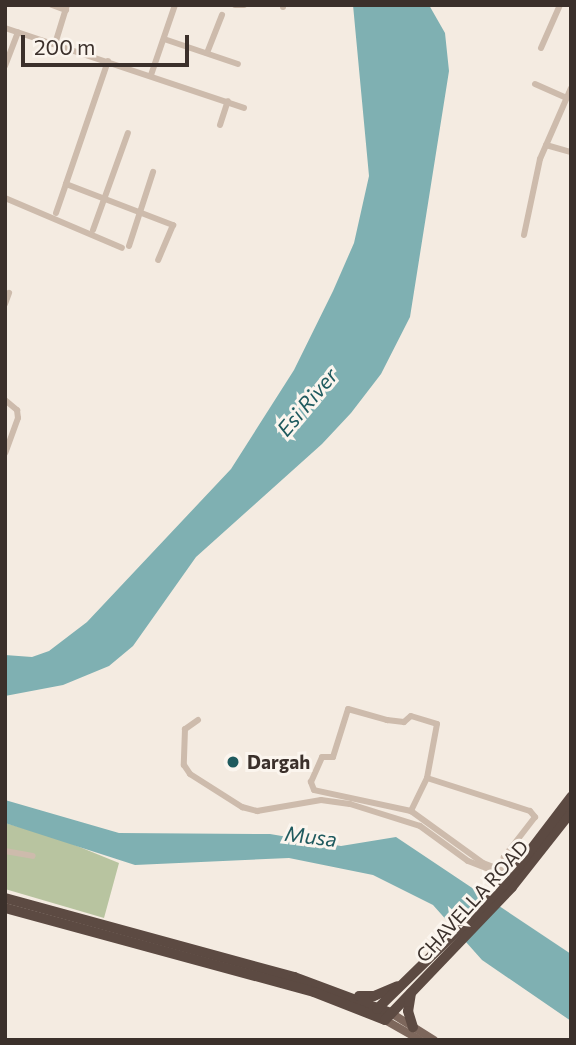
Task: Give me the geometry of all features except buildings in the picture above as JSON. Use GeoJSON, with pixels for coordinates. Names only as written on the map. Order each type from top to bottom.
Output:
{"type":"FeatureCollection","features":[{"type":"Feature","properties":{"kind":"highway","name":"CHAVELLA ROAD"},"geometry":{"type":"LineString","coordinates":[[384,1011],[411,993],[438,967],[506,866],[571,797]]}},
{"type":"Feature","properties":{"kind":"highway","name":"CHAVELLA ROAD"},"geometry":{"type":"LineString","coordinates":[[384,1011],[402,984],[504,885],[506,866],[571,812]]}},
{"type":"Feature","properties":{"kind":"highway"},"geometry":{"type":"LineString","coordinates":[[5,898],[317,985],[374,996],[402,984]]}},
{"type":"Feature","properties":{"kind":"highway"},"geometry":{"type":"LineString","coordinates":[[5,908],[384,1011]]}},
{"type":"Feature","properties":{"kind":"highway"},"geometry":{"type":"LineString","coordinates":[[317,985],[384,1011]]}},
{"type":"Feature","properties":{"kind":"highway"},"geometry":{"type":"LineString","coordinates":[[411,993],[408,1011],[413,1027]]}},
{"type":"Feature","properties":{"kind":"main road"},"geometry":{"type":"LineString","coordinates":[[384,1011],[434,1040]]}},
{"type":"Feature","properties":{"kind":"main road"},"geometry":{"type":"LineString","coordinates":[[384,1011],[421,1040]]}},
{"type":"Feature","properties":{"kind":"street"},"geometry":{"type":"LineString","coordinates":[[52,5],[66,8],[55,44]]}},
{"type":"Feature","properties":{"kind":"street"},"geometry":{"type":"LineString","coordinates":[[151,75],[175,5]]}},
{"type":"Feature","properties":{"kind":"street"},"geometry":{"type":"LineString","coordinates":[[235,5],[244,5]]}},
{"type":"Feature","properties":{"kind":"street"},"geometry":{"type":"LineString","coordinates":[[541,48],[560,5]]}},
{"type":"Feature","properties":{"kind":"street"},"geometry":{"type":"LineString","coordinates":[[207,53],[222,15]]}},
{"type":"Feature","properties":{"kind":"street"},"geometry":{"type":"LineString","coordinates":[[5,28],[244,108]]}},
{"type":"Feature","properties":{"kind":"street"},"geometry":{"type":"LineString","coordinates":[[5,66],[18,32]]}},
{"type":"Feature","properties":{"kind":"street"},"geometry":{"type":"LineString","coordinates":[[163,39],[239,64]]}},
{"type":"Feature","properties":{"kind":"street"},"geometry":{"type":"LineString","coordinates":[[56,213],[108,61]]}},
{"type":"Feature","properties":{"kind":"street"},"geometry":{"type":"LineString","coordinates":[[535,85],[566,98]]}},
{"type":"Feature","properties":{"kind":"street"},"geometry":{"type":"LineString","coordinates":[[524,235],[546,145],[571,88]]}},
{"type":"Feature","properties":{"kind":"street"},"geometry":{"type":"LineString","coordinates":[[220,125],[228,101]]}},
{"type":"Feature","properties":{"kind":"street"},"geometry":{"type":"LineString","coordinates":[[93,230],[128,133]]}},
{"type":"Feature","properties":{"kind":"street"},"geometry":{"type":"LineString","coordinates":[[546,145],[571,152]]}},
{"type":"Feature","properties":{"kind":"street"},"geometry":{"type":"LineString","coordinates":[[5,198],[125,247],[141,212],[153,172]]}},
{"type":"Feature","properties":{"kind":"street"},"geometry":{"type":"LineString","coordinates":[[66,184],[173,225],[158,260]]}},
{"type":"Feature","properties":{"kind":"street"},"geometry":{"type":"LineString","coordinates":[[5,304],[9,293]]}},
{"type":"Feature","properties":{"kind":"street"},"geometry":{"type":"LineString","coordinates":[[5,400],[17,410],[18,418],[5,453]]}},
{"type":"Feature","properties":{"kind":"street"},"geometry":{"type":"LineString","coordinates":[[411,811],[427,778],[436,724],[411,716],[404,722],[387,720],[348,709],[333,757],[322,757],[311,782],[314,790],[411,811],[483,863],[506,866]]}},
{"type":"Feature","properties":{"kind":"street"},"geometry":{"type":"LineString","coordinates":[[198,720],[185,729],[184,765],[190,774],[242,807],[257,811],[321,800],[350,804],[420,826],[468,861],[506,866]]}},
{"type":"Feature","properties":{"kind":"street"},"geometry":{"type":"LineString","coordinates":[[427,778],[530,811],[535,817],[506,866]]}},
{"type":"Feature","properties":{"kind":"street"},"geometry":{"type":"LineString","coordinates":[[5,852],[33,856]]}},
{"type":"Feature","properties":{"kind":"green space"},"geometry":{"type":"Polygon","coordinates":[[[5,823],[55,837],[119,863],[104,918],[5,889],[5,823]]]}},
{"type":"Feature","properties":{"kind":"water","name":"Esi River"},"geometry":{"type":"Polygon","coordinates":[[[353,5],[429,5],[445,33],[449,71],[410,317],[381,374],[351,413],[322,444],[196,557],[133,646],[109,666],[63,685],[5,696],[5,655],[32,657],[49,651],[87,622],[231,469],[294,370],[354,243],[369,176],[353,5]]]}},
{"type":"Feature","properties":{"kind":"water"},"geometry":{"type":"Polygon","coordinates":[[[5,800],[119,833],[270,834],[341,846],[396,837],[571,954],[571,1021],[482,960],[433,905],[373,875],[289,858],[135,865],[5,823],[5,800]]]}},
{"type":"Feature","properties":{"kind":"place","name":"Dargah"},"geometry":{"type":"Point","coordinates":[233,762]}},
{"type":"Feature","properties":{"kind":"water label","name":"Musa"},"geometry":{"type":"Point","coordinates":[311,836]}}]}
